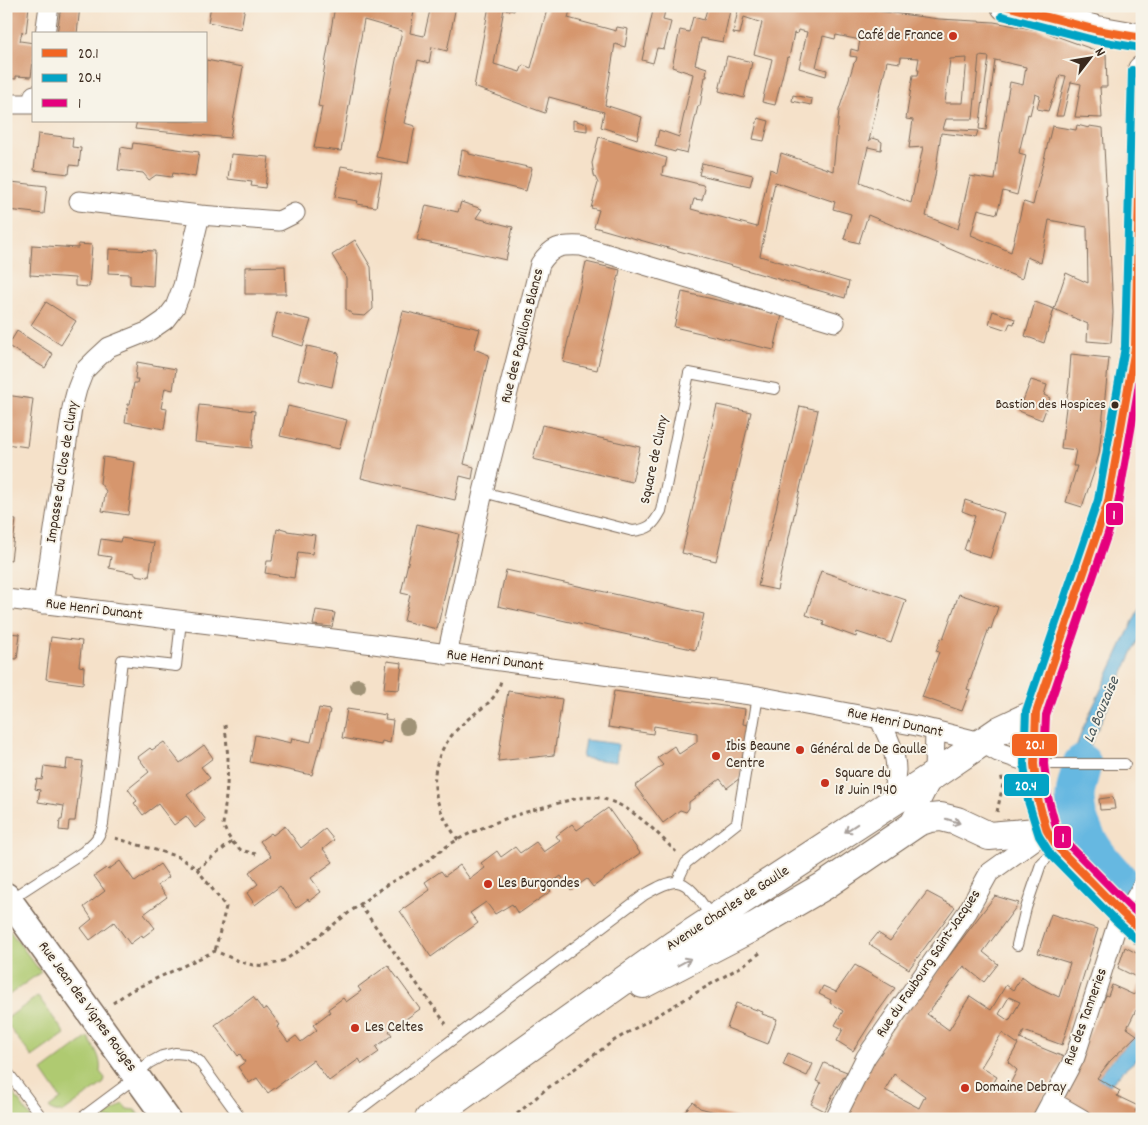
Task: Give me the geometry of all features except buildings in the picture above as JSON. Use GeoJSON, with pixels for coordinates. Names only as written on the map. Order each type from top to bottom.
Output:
{"type":"FeatureCollection","features":[{"type":"Feature","properties":{"kind":"main road"},"geometry":{"type":"LineString","coordinates":[[1005,6],[1097,30],[1142,38]]}},
{"type":"Feature","properties":{"kind":"main road"},"geometry":{"type":"LineString","coordinates":[[1142,70],[1138,349],[1108,502],[1036,713],[1034,764],[1038,799],[1052,839],[1129,900],[1142,931]]}},
{"type":"Feature","properties":{"kind":"main road","name":"Avenue Charles de Gaulle"},"geometry":{"type":"LineString","coordinates":[[429,1119],[712,919],[1000,730],[1036,713]]}},
{"type":"Feature","properties":{"kind":"main road","name":"Avenue Charles de Gaulle"},"geometry":{"type":"LineString","coordinates":[[457,1119],[600,1012],[644,983],[755,926],[824,886],[918,822],[941,817],[957,821],[989,836],[1052,839]]}},
{"type":"Feature","properties":{"kind":"street"},"geometry":{"type":"LineString","coordinates":[[44,32],[49,6]]}},
{"type":"Feature","properties":{"kind":"street"},"geometry":{"type":"LineString","coordinates":[[6,104],[32,104]]}},
{"type":"Feature","properties":{"kind":"street"},"geometry":{"type":"LineString","coordinates":[[79,201],[200,215],[279,221],[294,213]]}},
{"type":"Feature","properties":{"kind":"street","name":"Impasse du Clos de Cluny"},"geometry":{"type":"LineString","coordinates":[[43,604],[72,408],[84,371],[109,347],[148,331],[165,320],[175,307],[183,286],[200,215]]}},
{"type":"Feature","properties":{"kind":"street","name":"Rue des Papillons Blancs"},"geometry":{"type":"LineString","coordinates":[[447,655],[483,492],[540,264],[546,254],[554,248],[568,245],[581,246],[836,322]]}},
{"type":"Feature","properties":{"kind":"street","name":"Rue Henri Dunant"},"geometry":{"type":"LineString","coordinates":[[6,598],[364,643],[758,696],[935,730],[982,742],[998,752],[1034,764]]}},
{"type":"Feature","properties":{"kind":"street"},"geometry":{"type":"LineString","coordinates":[[879,718],[894,756],[896,769],[892,802]]}},
{"type":"Feature","properties":{"kind":"street"},"geometry":{"type":"LineString","coordinates":[[908,828],[934,775],[935,730]]}},
{"type":"Feature","properties":{"kind":"street","name":"Rue du Faubourg Saint-Jacques"},"geometry":{"type":"LineString","coordinates":[[835,1119],[866,1057],[968,912],[989,873],[1052,839]]}},
{"type":"Feature","properties":{"kind":"street","name":"Rue Jean des Vignes Rouges"},"geometry":{"type":"LineString","coordinates":[[8,898],[167,1119]]}},
{"type":"Feature","properties":{"kind":"street","name":"Rue des Tanneries"},"geometry":{"type":"LineString","coordinates":[[1042,1119],[1075,1057],[1129,900]]}},
{"type":"Feature","properties":{"kind":"street"},"geometry":{"type":"LineString","coordinates":[[1051,1100],[1082,1119]]}},
{"type":"Feature","properties":{"kind":"lane","name":"Square de Cluny"},"geometry":{"type":"LineString","coordinates":[[483,492],[633,531],[645,529],[655,522],[661,511],[689,373],[775,389]]}},
{"type":"Feature","properties":{"kind":"lane"},"geometry":{"type":"LineString","coordinates":[[8,898],[83,852],[93,844],[101,833],[122,660],[176,666],[181,621]]}},
{"type":"Feature","properties":{"kind":"lane"},"geometry":{"type":"LineString","coordinates":[[677,882],[686,863],[737,823],[758,696]]}},
{"type":"Feature","properties":{"kind":"lane"},"geometry":{"type":"LineString","coordinates":[[1034,764],[1125,764]]}},
{"type":"Feature","properties":{"kind":"lane"},"geometry":{"type":"LineString","coordinates":[[1017,945],[1040,864],[1052,839]]}},
{"type":"Feature","properties":{"kind":"lane"},"geometry":{"type":"LineString","coordinates":[[1129,900],[1142,878]]}},
{"type":"Feature","properties":{"kind":"lane"},"geometry":{"type":"LineString","coordinates":[[347,1119],[644,895],[660,886],[677,882],[688,887],[702,903],[712,919]]}},
{"type":"Feature","properties":{"kind":"lane"},"geometry":{"type":"LineString","coordinates":[[80,1119],[121,1089],[149,1063],[162,1056],[175,1053],[187,1054],[199,1061],[241,1119]]}},
{"type":"Feature","properties":{"kind":"lane"},"geometry":{"type":"LineString","coordinates":[[6,1070],[43,1119]]}},
{"type":"Feature","properties":{"kind":"path"},"geometry":{"type":"LineString","coordinates":[[458,840],[438,802],[434,787],[436,762],[443,747],[453,733],[492,701],[499,689],[504,662]]}},
{"type":"Feature","properties":{"kind":"path"},"geometry":{"type":"LineString","coordinates":[[225,725],[228,758],[223,825],[232,842],[241,850],[256,854]]}},
{"type":"Feature","properties":{"kind":"path"},"geometry":{"type":"LineString","coordinates":[[93,1017],[130,991],[215,951],[251,965],[271,966],[285,960],[381,888],[420,866],[458,840],[482,828],[536,809],[586,797],[617,803],[631,811],[660,836],[686,863]]}},
{"type":"Feature","properties":{"kind":"path"},"geometry":{"type":"LineString","coordinates":[[101,833],[179,858],[197,869],[226,908],[215,951]]}},
{"type":"Feature","properties":{"kind":"path"},"geometry":{"type":"LineString","coordinates":[[197,869],[232,842]]}},
{"type":"Feature","properties":{"kind":"path"},"geometry":{"type":"LineString","coordinates":[[360,905],[456,1037]]}},
{"type":"Feature","properties":{"kind":"path"},"geometry":{"type":"LineString","coordinates":[[511,1119],[546,1090],[616,1040],[742,966],[766,949]]}},
{"type":"Feature","properties":{"kind":"green space"},"geometry":{"type":"Polygon","coordinates":[[[6,926],[41,972],[6,997],[6,926]]]}},
{"type":"Feature","properties":{"kind":"green space"},"geometry":{"type":"Polygon","coordinates":[[[38,996],[65,1034],[32,1057],[6,1023],[6,1019],[38,996]]]}},
{"type":"Feature","properties":{"kind":"green space"},"geometry":{"type":"Polygon","coordinates":[[[88,1037],[99,1058],[100,1072],[105,1078],[104,1083],[65,1111],[52,1111],[49,1108],[61,1099],[42,1071],[88,1037]]]}},
{"type":"Feature","properties":{"kind":"green space"},"geometry":{"type":"Polygon","coordinates":[[[6,1083],[32,1119],[6,1119],[6,1083]]]}},
{"type":"Feature","properties":{"kind":"green space"},"geometry":{"type":"Polygon","coordinates":[[[123,1104],[127,1109],[135,1110],[143,1119],[102,1119],[123,1104]]]}},
{"type":"Feature","properties":{"kind":"water"},"geometry":{"type":"Polygon","coordinates":[[[1142,602],[1142,631],[1088,750],[1081,795],[1082,813],[1071,817],[1069,779],[1072,761],[1084,726],[1142,602]]]}},
{"type":"Feature","properties":{"kind":"water"},"geometry":{"type":"Polygon","coordinates":[[[585,740],[618,744],[616,762],[582,758],[585,740]]]}},
{"type":"Feature","properties":{"kind":"water"},"geometry":{"type":"Polygon","coordinates":[[[1142,1031],[1142,1055],[1110,1085],[1097,1078],[1118,1054],[1142,1031]]]}},
{"type":"Feature","properties":{"kind":"waterway","name":"La Bouzaise"},"geometry":{"type":"LineString","coordinates":[[1082,764],[1075,798],[1077,814],[1082,829],[1098,857],[1119,882],[1142,904]]}},
{"type":"Feature","properties":{"kind":"transit line","name":"20.1"},"geometry":{"type":"LineString","coordinates":[[1006,6],[1097,30],[1142,38]]}},
{"type":"Feature","properties":{"kind":"transit line","name":"20.4"},"geometry":{"type":"LineString","coordinates":[[1002,16],[1094,40],[1140,48]]}},
{"type":"Feature","properties":{"kind":"transit line","name":"20.4"},"geometry":{"type":"LineString","coordinates":[[1132,70],[1125,347],[1098,500],[1026,711],[1024,764],[1028,801],[1039,836],[1051,855],[1135,938]]}},
{"type":"Feature","properties":{"kind":"transit line","name":"20.1"},"geometry":{"type":"LineString","coordinates":[[1142,80],[1135,348],[1108,502],[1036,713],[1034,764],[1038,799],[1047,831],[1058,848],[1142,931]]}},
{"type":"Feature","properties":{"kind":"transit line","name":"1"},"geometry":{"type":"LineString","coordinates":[[1142,367],[1118,504],[1046,715],[1044,764],[1048,797],[1056,827],[1066,842],[1142,917]]}},
{"type":"Feature","properties":{"kind":"place","name":"Café de France"},"geometry":{"type":"Point","coordinates":[953,36]}},
{"type":"Feature","properties":{"kind":"place","name":"Bastion des Hospices"},"geometry":{"type":"Point","coordinates":[1115,405]}},
{"type":"Feature","properties":{"kind":"place","name":"Général de De Gaulle"},"geometry":{"type":"Point","coordinates":[800,750]}},
{"type":"Feature","properties":{"kind":"place","name":"Ibis Beaune Centre"},"geometry":{"type":"Point","coordinates":[716,756]}},
{"type":"Feature","properties":{"kind":"place","name":"Square du 18 Juin 1940"},"geometry":{"type":"Point","coordinates":[825,783]}},
{"type":"Feature","properties":{"kind":"place","name":"Les Burgondes"},"geometry":{"type":"Point","coordinates":[488,884]}},
{"type":"Feature","properties":{"kind":"place","name":"Les Celtes"},"geometry":{"type":"Point","coordinates":[355,1028]}},
{"type":"Feature","properties":{"kind":"place","name":"Domaine Debray"},"geometry":{"type":"Point","coordinates":[965,1088]}}]}
